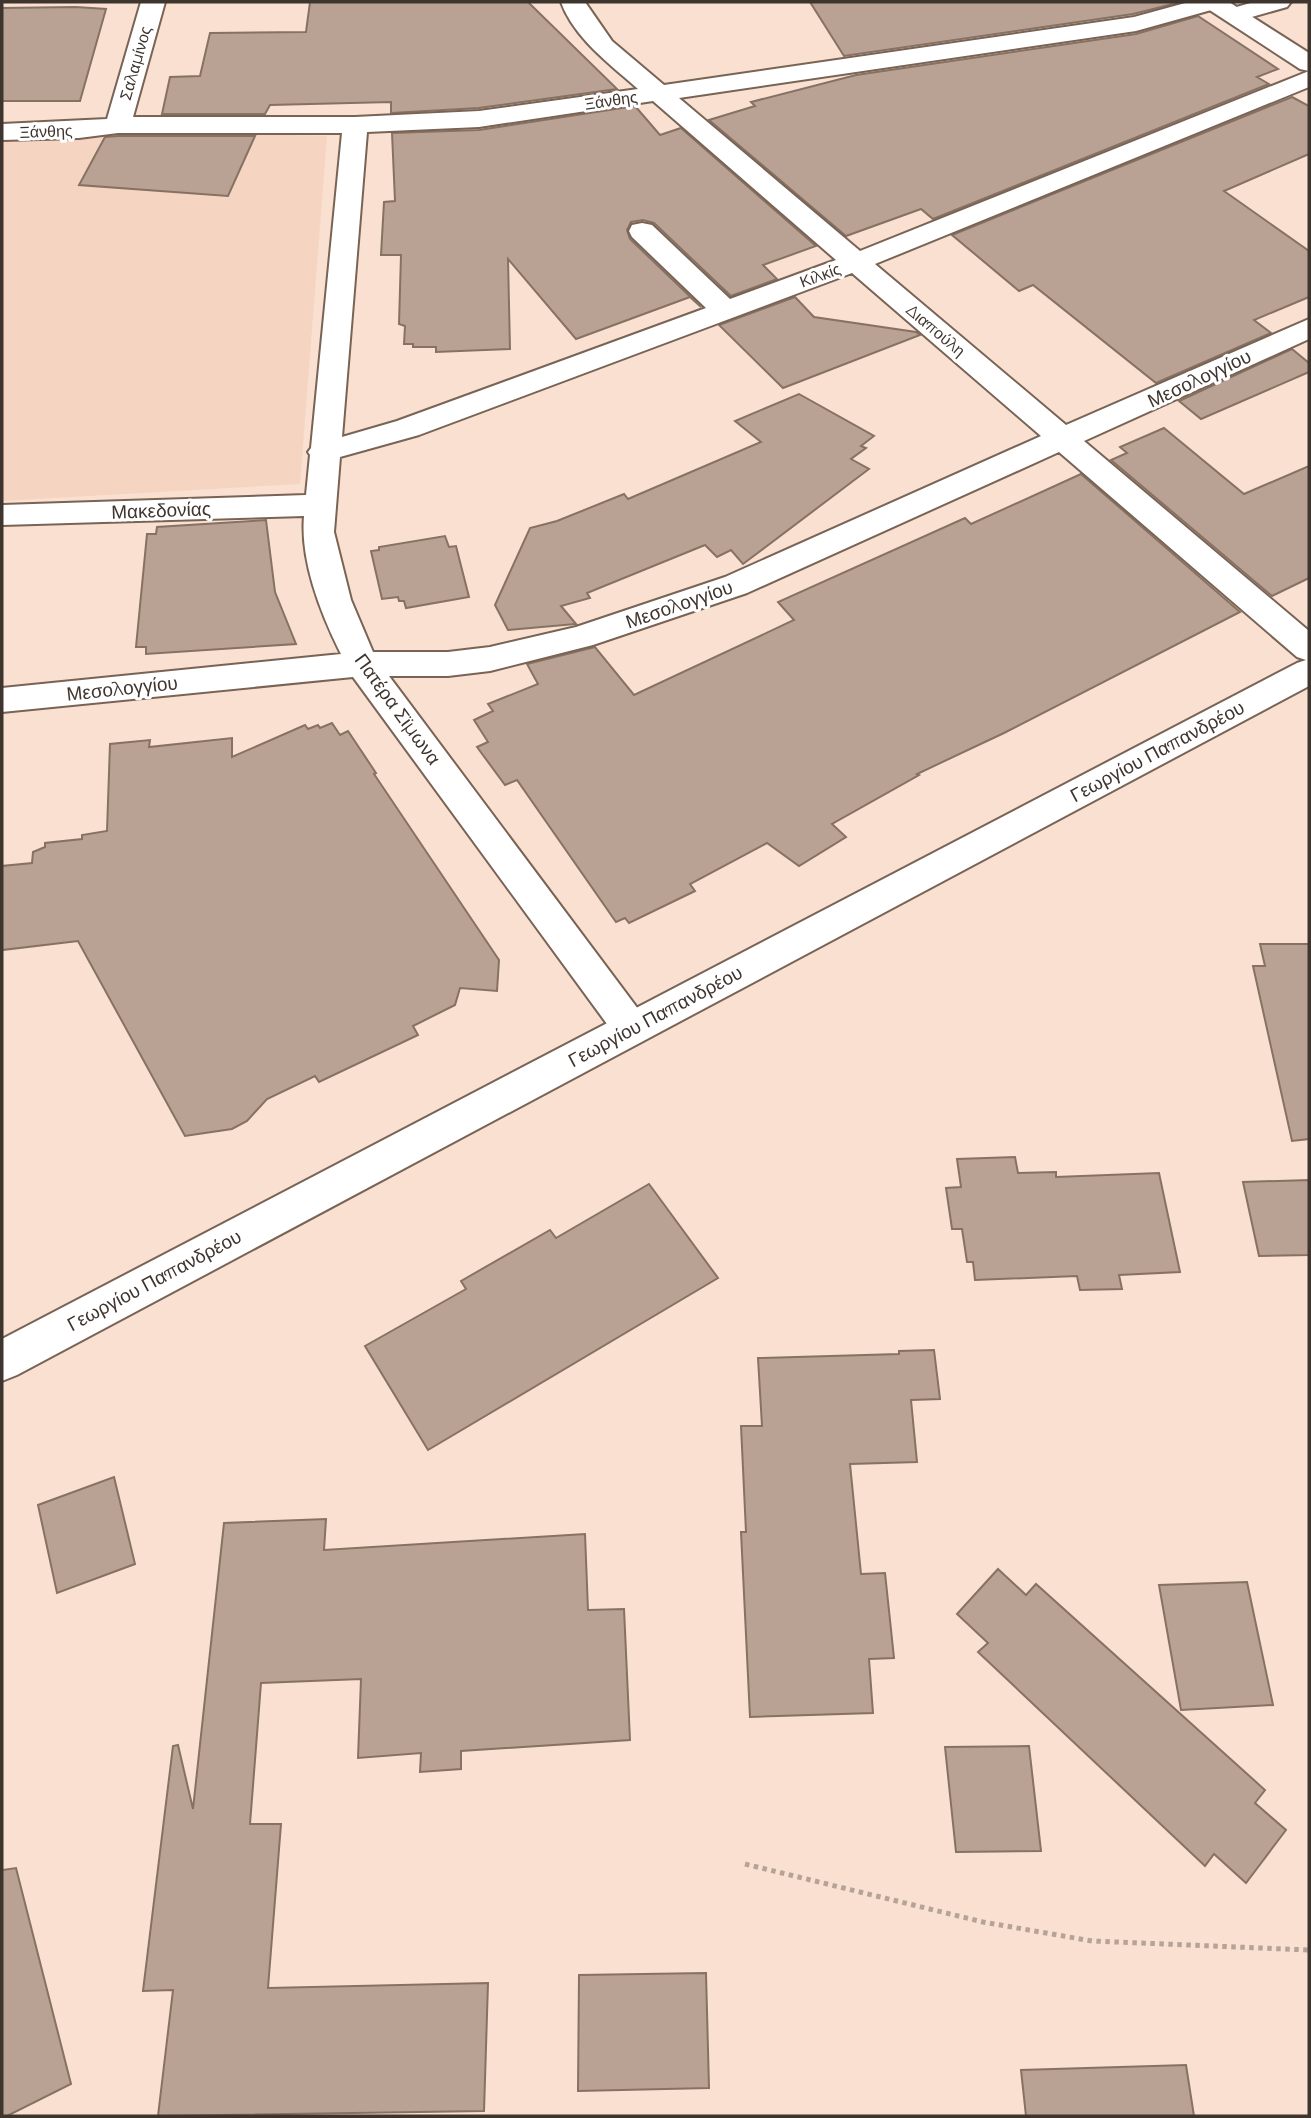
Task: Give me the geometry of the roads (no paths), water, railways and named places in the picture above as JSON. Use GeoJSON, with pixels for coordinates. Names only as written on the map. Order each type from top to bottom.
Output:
{"type":"FeatureCollection","features":[{"type":"Feature","properties":{"kind":"street","name":"Σαλαμίνος"},"geometry":{"type":"LineString","coordinates":[[118,125],[153,2]]}},
{"type":"Feature","properties":{"kind":"street","name":"Διαπούλη"},"geometry":{"type":"LineString","coordinates":[[573,2],[577,12],[603,46],[1309,649]]}},
{"type":"Feature","properties":{"kind":"street","name":"Ξάνθης"},"geometry":{"type":"LineString","coordinates":[[2,132],[47,132],[118,125],[355,125],[479,119],[1136,24],[1220,6],[1279,2]]}},
{"type":"Feature","properties":{"kind":"street"},"geometry":{"type":"LineString","coordinates":[[1220,6],[1309,64]]}},
{"type":"Feature","properties":{"kind":"street","name":"Κιλκίς"},"geometry":{"type":"LineString","coordinates":[[323,452],[408,428],[856,262],[1309,78]]}},
{"type":"Feature","properties":{"kind":"street","name":"Πατέρα Σϊμωνα"},"geometry":{"type":"LineString","coordinates":[[355,125],[323,452],[318,532],[328,583],[343,626],[362,663],[631,1028]]}},
{"type":"Feature","properties":{"kind":"street"},"geometry":{"type":"LineString","coordinates":[[642,231],[725,310]]}},
{"type":"Feature","properties":{"kind":"street","name":"Μεσολογγίου"},"geometry":{"type":"LineString","coordinates":[[2,700],[362,663],[448,664],[490,659],[581,637],[736,585],[1065,440],[1309,328]]}},
{"type":"Feature","properties":{"kind":"street","name":"Μακεδονίας"},"geometry":{"type":"LineString","coordinates":[[2,515],[320,505]]}},
{"type":"Feature","properties":{"kind":"street","name":"Γεωργίου Παπανδρέου"},"geometry":{"type":"LineString","coordinates":[[2,1361],[1309,671]]}}]}
